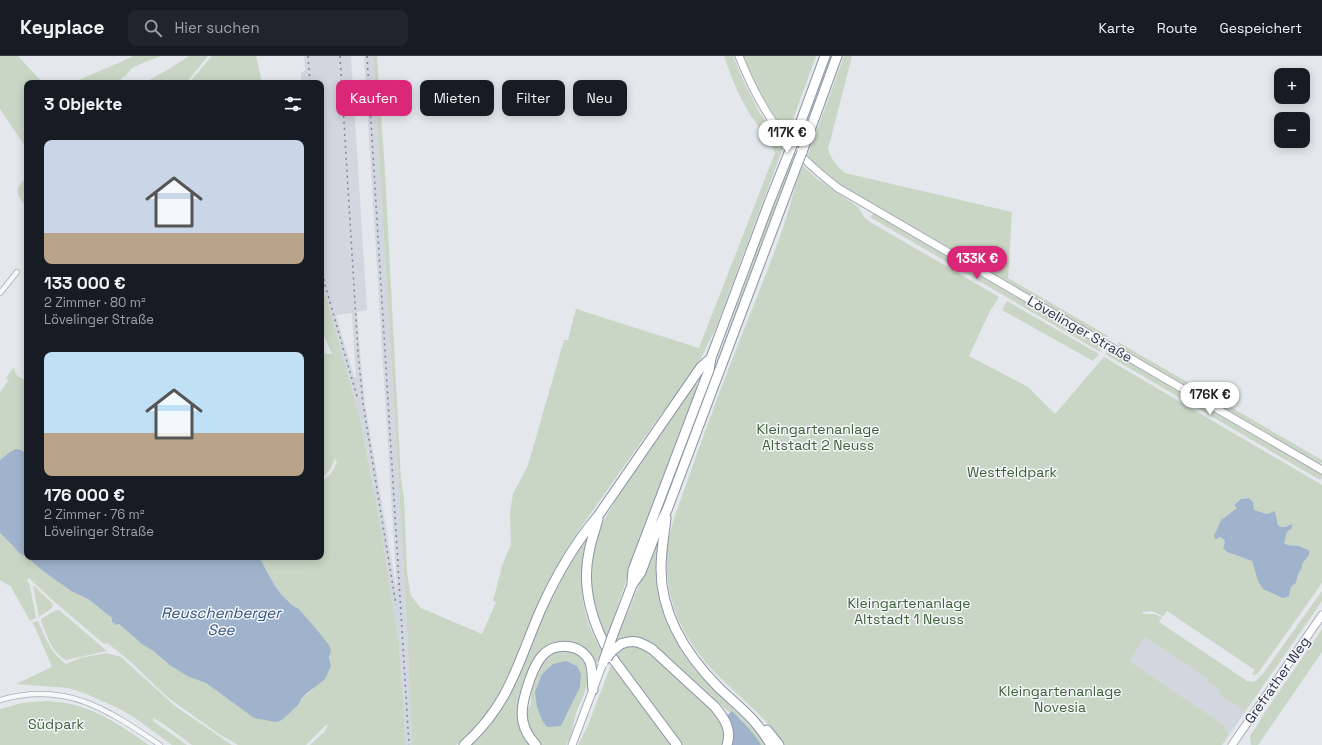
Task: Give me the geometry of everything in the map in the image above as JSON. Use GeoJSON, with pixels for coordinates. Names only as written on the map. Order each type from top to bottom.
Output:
{"type":"FeatureCollection","features":[{"type":"Feature","properties":{"kind":"highway"},"geometry":{"type":"LineString","coordinates":[[602,664],[632,585],[634,570],[709,370],[711,358],[825,56]]}},
{"type":"Feature","properties":{"kind":"highway"},"geometry":{"type":"LineString","coordinates":[[632,585],[641,572],[655,535],[667,510],[837,56]]}},
{"type":"Feature","properties":{"kind":"highway"},"geometry":{"type":"LineString","coordinates":[[464,745],[484,725],[502,700],[520,664],[552,586],[578,542],[598,516],[701,367],[711,358]]}},
{"type":"Feature","properties":{"kind":"highway"},"geometry":{"type":"LineString","coordinates":[[667,510],[662,546],[661,570],[662,585],[670,617],[682,642],[699,666],[753,720],[771,745]]}},
{"type":"Feature","properties":{"kind":"highway"},"geometry":{"type":"LineString","coordinates":[[598,516],[588,554],[587,574],[588,591],[596,626],[603,643],[611,656],[677,745]]}},
{"type":"Feature","properties":{"kind":"highway"},"geometry":{"type":"LineString","coordinates":[[602,664],[612,651],[621,644],[634,641],[644,644],[652,649],[722,716],[728,727],[729,740],[727,745]]}},
{"type":"Feature","properties":{"kind":"highway"},"geometry":{"type":"LineString","coordinates":[[536,745],[531,740],[523,725],[522,706],[534,670],[538,661],[544,654],[559,646],[568,646],[577,649],[589,662],[593,690]]}},
{"type":"Feature","properties":{"kind":"highway"},"geometry":{"type":"LineString","coordinates":[[753,720],[762,725],[779,745]]}},
{"type":"Feature","properties":{"kind":"street","name":"Lövelinger Straße"},"geometry":{"type":"LineString","coordinates":[[739,56],[754,93],[775,126],[806,161],[838,188],[1322,470]]}},
{"type":"Feature","properties":{"kind":"street"},"geometry":{"type":"LineString","coordinates":[[0,293],[17,272]]}},
{"type":"Feature","properties":{"kind":"street","name":"Grefrather Weg"},"geometry":{"type":"LineString","coordinates":[[1232,745],[1322,615]]}},
{"type":"Feature","properties":{"kind":"street"},"geometry":{"type":"LineString","coordinates":[[573,743],[602,664]]}},
{"type":"Feature","properties":{"kind":"street"},"geometry":{"type":"LineString","coordinates":[[0,700],[26,694],[40,693],[70,697],[89,703],[123,719],[160,745]]}},
{"type":"Feature","properties":{"kind":"shaded area"},"geometry":{"type":"Polygon","coordinates":[[[304,56],[351,56],[353,80],[336,80],[336,116],[355,116],[367,310],[357,312],[360,351],[365,404],[397,592],[368,116],[377,116],[406,605],[412,745],[406,745],[399,643],[368,457],[360,419],[324,289],[324,80],[301,80],[301,72],[305,71],[304,56]],[[352,313],[336,315],[354,377],[356,377],[352,313]]]}},
{"type":"Feature","properties":{"kind":"shaded area"},"geometry":{"type":"Polygon","coordinates":[[[364,56],[373,56],[374,80],[365,80],[364,56]]]}},
{"type":"Feature","properties":{"kind":"shaded area"},"geometry":{"type":"Polygon","coordinates":[[[1145,637],[1207,678],[1208,682],[1221,691],[1219,694],[1245,712],[1229,735],[1224,725],[1129,661],[1145,637]]]}},
{"type":"Feature","properties":{"kind":"green space"},"geometry":{"type":"Polygon","coordinates":[[[0,56],[18,56],[40,80],[24,80],[24,145],[0,109],[0,56]]]}},
{"type":"Feature","properties":{"kind":"green space"},"geometry":{"type":"Polygon","coordinates":[[[133,56],[161,56],[132,68],[120,80],[80,80],[81,79],[133,56]]]}},
{"type":"Feature","properties":{"kind":"green space"},"geometry":{"type":"Polygon","coordinates":[[[189,56],[208,56],[188,80],[149,80],[189,56]]]}},
{"type":"Feature","properties":{"kind":"green space"},"geometry":{"type":"Polygon","coordinates":[[[212,56],[256,56],[261,80],[192,80],[212,56]]]}},
{"type":"Feature","properties":{"kind":"green space"},"geometry":{"type":"Polygon","coordinates":[[[373,56],[377,56],[379,80],[374,80],[373,56]]]}},
{"type":"Feature","properties":{"kind":"green space"},"geometry":{"type":"Polygon","coordinates":[[[724,56],[733,56],[759,112],[784,145],[715,330],[696,368],[679,394],[661,414],[565,552],[536,609],[508,679],[486,714],[473,730],[456,745],[412,745],[406,605],[377,116],[381,116],[401,480],[404,498],[407,573],[411,596],[421,608],[482,634],[496,602],[493,601],[502,566],[511,544],[510,512],[513,494],[528,465],[564,340],[568,340],[576,309],[699,348],[775,153],[770,143],[751,116],[732,79],[724,56]]]}},
{"type":"Feature","properties":{"kind":"green space"},"geometry":{"type":"Polygon","coordinates":[[[741,56],[816,56],[787,136],[767,110],[741,56]]]}},
{"type":"Feature","properties":{"kind":"green space"},"geometry":{"type":"Polygon","coordinates":[[[844,56],[852,56],[828,149],[839,168],[845,173],[1012,212],[1008,278],[1108,336],[1105,338],[1099,337],[839,185],[822,172],[807,157],[844,56]]]}},
{"type":"Feature","properties":{"kind":"green space"},"geometry":{"type":"Polygon","coordinates":[[[790,159],[793,160],[638,569],[725,339],[790,159]]]}},
{"type":"Feature","properties":{"kind":"green space"},"geometry":{"type":"Polygon","coordinates":[[[803,166],[817,179],[858,207],[865,218],[870,222],[999,297],[990,311],[969,356],[1028,387],[1055,414],[1104,357],[1322,485],[1322,583],[1258,673],[1254,675],[1252,674],[1255,670],[1167,611],[1163,616],[1152,611],[1143,612],[1143,614],[1154,614],[1162,617],[1159,622],[1247,681],[1254,682],[1262,675],[1322,591],[1322,601],[1245,712],[1219,694],[1220,691],[1208,682],[1207,678],[1145,637],[1129,661],[1224,725],[1229,735],[1222,745],[785,745],[773,729],[716,673],[690,642],[676,614],[668,585],[667,554],[669,536],[707,426],[765,278],[803,166]],[[1249,498],[1241,499],[1234,505],[1237,508],[1221,520],[1220,537],[1225,541],[1227,552],[1252,561],[1258,581],[1289,596],[1291,587],[1296,583],[1298,574],[1302,568],[1302,564],[1309,555],[1309,550],[1284,543],[1287,532],[1285,527],[1278,525],[1275,512],[1267,514],[1254,510],[1253,502],[1249,498]]]}},
{"type":"Feature","properties":{"kind":"green space"},"geometry":{"type":"Polygon","coordinates":[[[24,181],[24,204],[18,192],[19,185],[24,181]]]}},
{"type":"Feature","properties":{"kind":"green space"},"geometry":{"type":"Polygon","coordinates":[[[874,213],[1099,344],[1102,348],[1100,352],[870,217],[874,213]]]}},
{"type":"Feature","properties":{"kind":"green space"},"geometry":{"type":"Polygon","coordinates":[[[324,289],[360,419],[377,505],[399,643],[406,745],[310,745],[324,732],[328,725],[325,726],[306,745],[238,745],[219,734],[167,697],[132,663],[110,645],[107,643],[104,644],[29,578],[27,580],[30,586],[36,618],[30,621],[10,585],[0,580],[0,533],[18,552],[24,556],[24,560],[30,560],[71,591],[88,599],[112,618],[112,622],[116,625],[119,624],[143,645],[152,650],[171,666],[189,677],[206,683],[242,709],[299,704],[301,699],[311,691],[331,666],[329,657],[331,651],[318,631],[299,610],[281,594],[261,560],[324,560],[324,480],[331,474],[337,462],[335,459],[331,468],[324,476],[324,353],[332,354],[324,335],[324,289]]]}},
{"type":"Feature","properties":{"kind":"green space"},"geometry":{"type":"Polygon","coordinates":[[[1007,301],[1099,354],[1093,361],[1002,310],[1007,301]]]}},
{"type":"Feature","properties":{"kind":"green space"},"geometry":{"type":"Polygon","coordinates":[[[1118,342],[1322,460],[1322,463],[1315,463],[1122,351],[1118,342]]]}},
{"type":"Feature","properties":{"kind":"green space"},"geometry":{"type":"Polygon","coordinates":[[[1112,351],[1322,473],[1322,477],[1320,480],[1105,354],[1112,351]]]}},
{"type":"Feature","properties":{"kind":"green space"},"geometry":{"type":"Polygon","coordinates":[[[13,368],[15,369],[18,377],[24,379],[24,452],[10,452],[0,460],[0,392],[9,380],[6,378],[13,368]]]}},
{"type":"Feature","properties":{"kind":"green space"},"geometry":{"type":"Polygon","coordinates":[[[695,384],[699,385],[606,639],[596,616],[591,594],[590,573],[593,550],[602,524],[615,501],[695,384]]]}},
{"type":"Feature","properties":{"kind":"green space"},"geometry":{"type":"Polygon","coordinates":[[[661,528],[656,560],[657,587],[665,619],[672,634],[680,649],[700,676],[747,722],[766,745],[731,745],[718,707],[728,715],[730,713],[677,665],[675,666],[654,647],[614,645],[661,528]]]}},
{"type":"Feature","properties":{"kind":"green space"},"geometry":{"type":"Polygon","coordinates":[[[588,534],[583,564],[582,594],[588,623],[602,651],[595,668],[585,651],[544,650],[521,702],[533,745],[469,745],[505,702],[515,685],[556,588],[588,534]]]}},
{"type":"Feature","properties":{"kind":"green space"},"geometry":{"type":"Polygon","coordinates":[[[33,585],[53,604],[52,608],[39,617],[33,585]]]}},
{"type":"Feature","properties":{"kind":"green space"},"geometry":{"type":"Polygon","coordinates":[[[59,610],[107,651],[66,660],[61,657],[50,643],[41,621],[41,619],[54,611],[59,610]]]}},
{"type":"Feature","properties":{"kind":"green space"},"geometry":{"type":"Polygon","coordinates":[[[37,621],[52,650],[66,664],[80,658],[107,653],[121,657],[175,706],[232,745],[192,745],[153,718],[153,721],[187,745],[172,745],[135,718],[118,708],[84,693],[68,688],[16,684],[52,667],[32,623],[37,621]]]}},
{"type":"Feature","properties":{"kind":"green space"},"geometry":{"type":"Polygon","coordinates":[[[1322,629],[1322,652],[1258,745],[1251,745],[1250,736],[1322,629]]]}},
{"type":"Feature","properties":{"kind":"green space"},"geometry":{"type":"Polygon","coordinates":[[[627,646],[640,648],[651,655],[711,709],[722,726],[724,734],[723,745],[682,745],[616,655],[627,646]]]}},
{"type":"Feature","properties":{"kind":"green space"},"geometry":{"type":"Polygon","coordinates":[[[567,650],[577,654],[584,661],[588,671],[587,686],[576,713],[570,741],[568,741],[566,745],[541,745],[536,741],[530,732],[527,722],[526,705],[527,708],[531,706],[535,678],[544,658],[553,652],[567,650]]]}},
{"type":"Feature","properties":{"kind":"green space"},"geometry":{"type":"Polygon","coordinates":[[[611,665],[672,745],[578,745],[588,725],[611,665]]]}},
{"type":"Feature","properties":{"kind":"green space","name":"Südpark"},"geometry":{"type":"Polygon","coordinates":[[[46,701],[68,703],[92,711],[121,726],[149,745],[0,745],[0,709],[22,703],[46,701]]]}},
{"type":"Feature","properties":{"kind":"water","name":"Reuschenberger See"},"geometry":{"type":"Polygon","coordinates":[[[16,449],[24,452],[24,556],[18,552],[0,533],[0,460],[16,449]]]}},
{"type":"Feature","properties":{"kind":"water"},"geometry":{"type":"Polygon","coordinates":[[[1249,498],[1253,502],[1254,510],[1267,514],[1275,511],[1278,525],[1281,527],[1292,524],[1292,528],[1287,532],[1284,543],[1309,550],[1309,555],[1302,564],[1302,568],[1298,574],[1296,583],[1291,587],[1289,596],[1283,598],[1263,589],[1258,581],[1252,561],[1227,552],[1223,548],[1225,542],[1223,539],[1220,537],[1216,539],[1214,536],[1221,520],[1237,508],[1234,505],[1241,499],[1249,498]]]}},
{"type":"Feature","properties":{"kind":"water","name":"Reuschenberger See"},"geometry":{"type":"Polygon","coordinates":[[[30,560],[261,560],[281,594],[292,605],[299,609],[329,645],[331,651],[329,657],[331,666],[325,679],[306,694],[301,699],[299,704],[282,720],[276,722],[254,718],[206,683],[189,677],[171,666],[152,650],[143,645],[119,624],[116,625],[112,622],[112,618],[88,599],[71,591],[30,560]]]}},
{"type":"Feature","properties":{"kind":"water"},"geometry":{"type":"Polygon","coordinates":[[[566,661],[577,666],[581,674],[580,687],[561,726],[547,727],[542,720],[537,707],[535,692],[542,674],[553,664],[566,661]]]}},
{"type":"Feature","properties":{"kind":"water"},"geometry":{"type":"Polygon","coordinates":[[[732,711],[751,731],[761,745],[732,745],[732,730],[727,716],[732,711]]]}},
{"type":"Feature","properties":{"kind":"railway"},"geometry":{"type":"LineString","coordinates":[[308,56],[310,80]]}},
{"type":"Feature","properties":{"kind":"railway"},"geometry":{"type":"LineString","coordinates":[[340,56],[358,352],[363,404],[396,605]]}},
{"type":"Feature","properties":{"kind":"railway"},"geometry":{"type":"LineString","coordinates":[[367,56],[409,745]]}},
{"type":"Feature","properties":{"kind":"railway"},"geometry":{"type":"LineString","coordinates":[[324,279],[358,400]]}},
{"type":"Feature","properties":{"kind":"park label","name":"Kleingartenanlage Altstadt 2 Neuss"},"geometry":{"type":"Point","coordinates":[818,438]}},
{"type":"Feature","properties":{"kind":"park label","name":"Westfeldpark"},"geometry":{"type":"Point","coordinates":[1012,472]}},
{"type":"Feature","properties":{"kind":"park label","name":"Kleingartenanlage Altstadt 1 Neuss"},"geometry":{"type":"Point","coordinates":[909,612]}},
{"type":"Feature","properties":{"kind":"park label","name":"Kleingartenanlage Novesia"},"geometry":{"type":"Point","coordinates":[1060,700]}}]}
